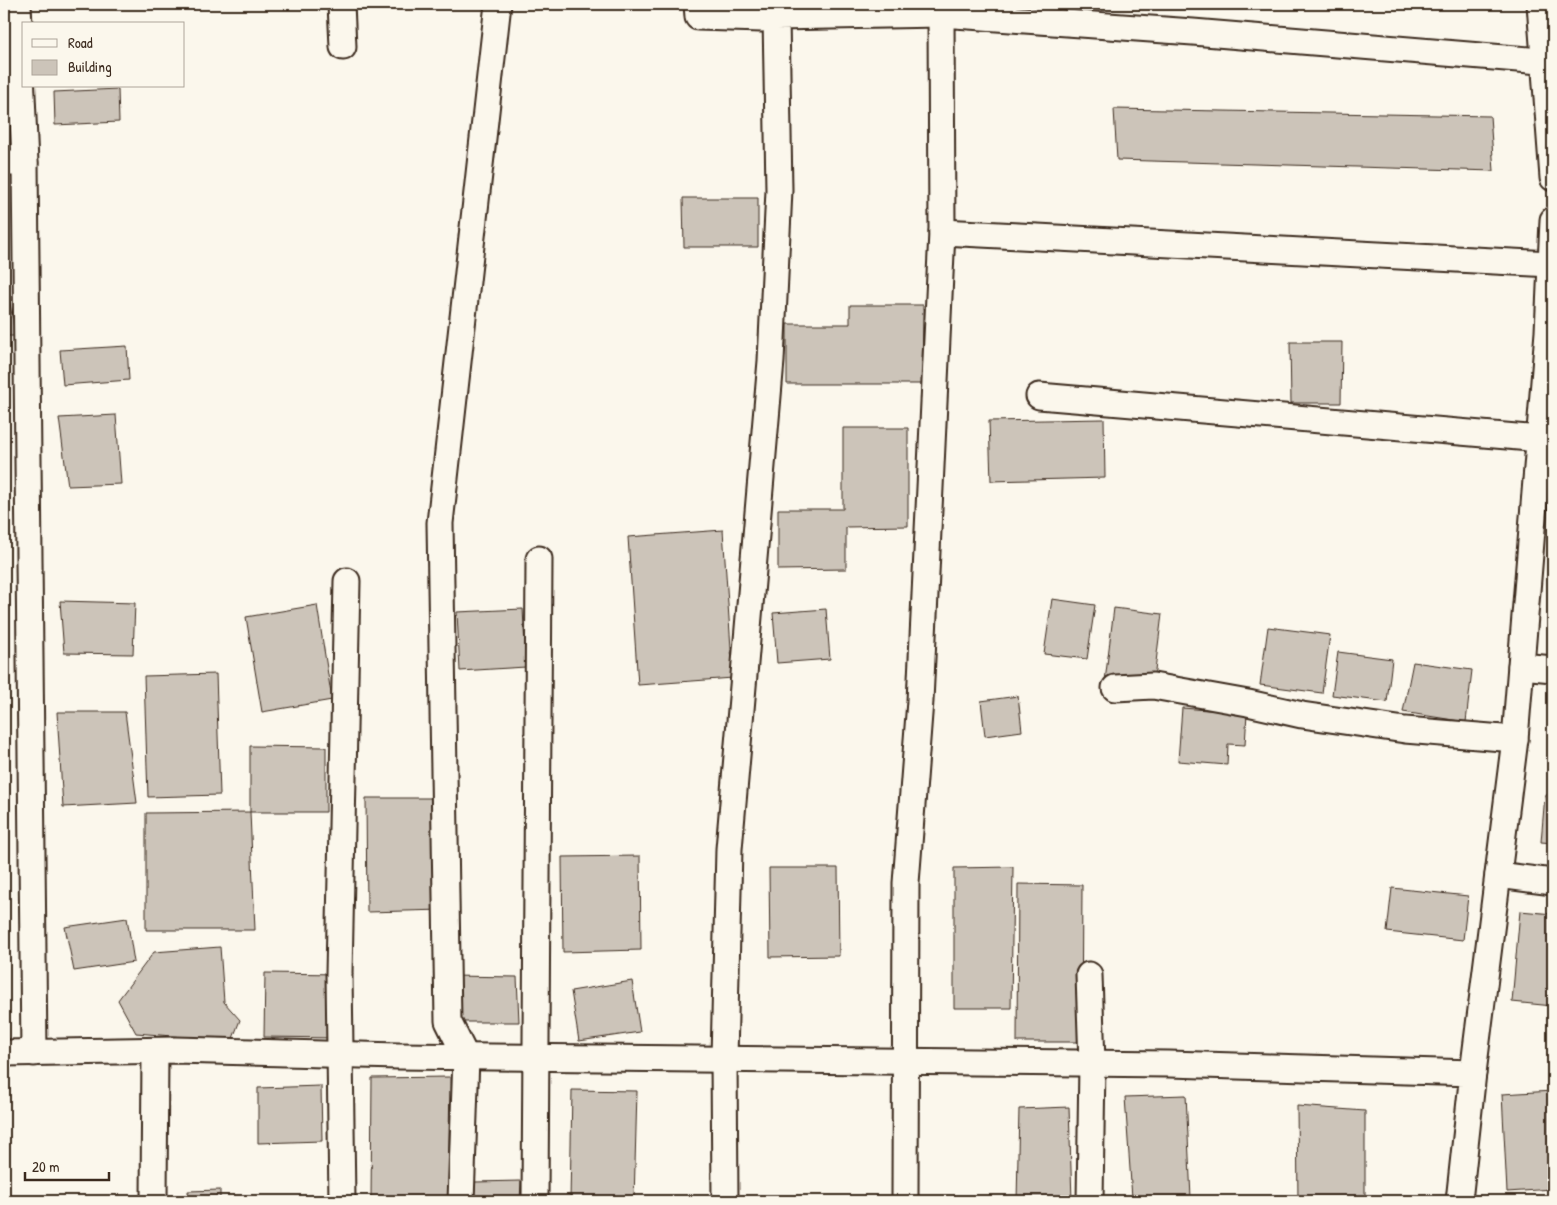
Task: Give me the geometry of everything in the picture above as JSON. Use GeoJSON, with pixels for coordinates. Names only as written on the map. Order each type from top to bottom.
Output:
{"type":"FeatureCollection","features":[{"type":"Feature","properties":{"kind":"street"},"geometry":{"type":"LineString","coordinates":[[18,4],[15,163],[34,1052]]}},
{"type":"Feature","properties":{"kind":"street"},"geometry":{"type":"LineString","coordinates":[[340,4],[343,47]]}},
{"type":"Feature","properties":{"kind":"street"},"geometry":{"type":"LineString","coordinates":[[461,1201],[466,1056],[448,1021],[440,522],[498,4]]}},
{"type":"Feature","properties":{"kind":"street"},"geometry":{"type":"LineString","coordinates":[[697,4],[698,17],[762,20],[776,17],[941,14],[1549,61]]}},
{"type":"Feature","properties":{"kind":"street"},"geometry":{"type":"LineString","coordinates":[[1540,4],[1549,61],[1553,178]]}},
{"type":"Feature","properties":{"kind":"street"},"geometry":{"type":"LineString","coordinates":[[905,1201],[906,883],[920,701],[942,232],[941,14]]}},
{"type":"Feature","properties":{"kind":"street"},"geometry":{"type":"LineString","coordinates":[[725,1201],[724,1058],[730,849],[771,361],[780,190],[776,17]]}},
{"type":"Feature","properties":{"kind":"street"},"geometry":{"type":"LineString","coordinates":[[1459,1201],[1515,739],[1548,332],[1553,220]]}},
{"type":"Feature","properties":{"kind":"street"},"geometry":{"type":"LineString","coordinates":[[942,232],[1552,264]]}},
{"type":"Feature","properties":{"kind":"street"},"geometry":{"type":"LineString","coordinates":[[1039,396],[1540,439]]}},
{"type":"Feature","properties":{"kind":"street"},"geometry":{"type":"LineString","coordinates":[[534,1201],[540,558]]}},
{"type":"Feature","properties":{"kind":"street"},"geometry":{"type":"LineString","coordinates":[[342,1201],[339,964],[347,581]]}},
{"type":"Feature","properties":{"kind":"street"},"geometry":{"type":"LineString","coordinates":[[1521,666],[1553,669]]}},
{"type":"Feature","properties":{"kind":"street"},"geometry":{"type":"LineString","coordinates":[[1115,688],[1153,686],[1248,703],[1311,717],[1404,730],[1515,739]]}},
{"type":"Feature","properties":{"kind":"street"},"geometry":{"type":"LineString","coordinates":[[1498,875],[1553,882]]}},
{"type":"Feature","properties":{"kind":"street"},"geometry":{"type":"LineString","coordinates":[[1089,975],[1092,1063],[1090,1201]]}},
{"type":"Feature","properties":{"kind":"street"},"geometry":{"type":"LineString","coordinates":[[154,1201],[155,1051]]}},
{"type":"Feature","properties":{"kind":"street"},"geometry":{"type":"LineString","coordinates":[[4,1053],[155,1051],[341,1055],[905,1060],[1317,1068],[1473,1074]]}},
{"type":"Feature","properties":{"kind":"building"},"geometry":{"type":"Polygon","coordinates":[[[118,89],[119,122],[55,125],[54,92],[118,89]]]}},
{"type":"Feature","properties":{"kind":"building"},"geometry":{"type":"Polygon","coordinates":[[[1114,109],[1490,116],[1494,171],[1117,160],[1114,109]]]}},
{"type":"Feature","properties":{"kind":"building"},"geometry":{"type":"Polygon","coordinates":[[[683,198],[758,198],[758,247],[684,247],[683,198]]]}},
{"type":"Feature","properties":{"kind":"building"},"geometry":{"type":"Polygon","coordinates":[[[4,289],[8,289],[15,336],[4,336],[4,289]]]}},
{"type":"Feature","properties":{"kind":"building"},"geometry":{"type":"Polygon","coordinates":[[[850,305],[923,305],[922,384],[787,384],[787,324],[850,324],[850,305]]]}},
{"type":"Feature","properties":{"kind":"building"},"geometry":{"type":"Polygon","coordinates":[[[1290,342],[1342,342],[1341,403],[1291,403],[1290,342]]]}},
{"type":"Feature","properties":{"kind":"building"},"geometry":{"type":"Polygon","coordinates":[[[127,346],[129,380],[63,385],[60,350],[127,346]]]}},
{"type":"Feature","properties":{"kind":"building"},"geometry":{"type":"Polygon","coordinates":[[[116,415],[121,484],[68,486],[59,418],[116,415]]]}},
{"type":"Feature","properties":{"kind":"building"},"geometry":{"type":"Polygon","coordinates":[[[1104,419],[1105,478],[991,481],[989,421],[1104,419]]]}},
{"type":"Feature","properties":{"kind":"building"},"geometry":{"type":"Polygon","coordinates":[[[843,428],[908,428],[908,526],[846,527],[846,569],[778,570],[778,509],[843,509],[843,428]]]}},
{"type":"Feature","properties":{"kind":"building"},"geometry":{"type":"Polygon","coordinates":[[[723,530],[733,678],[638,685],[628,537],[723,530]]]}},
{"type":"Feature","properties":{"kind":"building"},"geometry":{"type":"Polygon","coordinates":[[[1052,599],[1095,605],[1087,659],[1044,654],[1052,599]]]}},
{"type":"Feature","properties":{"kind":"building"},"geometry":{"type":"Polygon","coordinates":[[[60,601],[135,603],[133,654],[64,653],[60,601]]]}},
{"type":"Feature","properties":{"kind":"building"},"geometry":{"type":"Polygon","coordinates":[[[317,605],[332,700],[262,712],[246,617],[317,605]]]}},
{"type":"Feature","properties":{"kind":"building"},"geometry":{"type":"Polygon","coordinates":[[[1114,608],[1162,614],[1153,686],[1105,681],[1114,608]]]}},
{"type":"Feature","properties":{"kind":"building"},"geometry":{"type":"Polygon","coordinates":[[[523,609],[526,667],[460,671],[457,612],[523,609]]]}},
{"type":"Feature","properties":{"kind":"building"},"geometry":{"type":"Polygon","coordinates":[[[826,609],[830,659],[777,663],[773,613],[826,609]]]}},
{"type":"Feature","properties":{"kind":"building"},"geometry":{"type":"Polygon","coordinates":[[[1268,627],[1330,635],[1322,693],[1260,685],[1268,627]]]}},
{"type":"Feature","properties":{"kind":"building"},"geometry":{"type":"Polygon","coordinates":[[[1338,652],[1392,659],[1387,702],[1332,695],[1338,652]]]}},
{"type":"Feature","properties":{"kind":"building"},"geometry":{"type":"Polygon","coordinates":[[[1413,662],[1472,670],[1466,722],[1403,712],[1413,662]]]}},
{"type":"Feature","properties":{"kind":"building"},"geometry":{"type":"Polygon","coordinates":[[[216,674],[220,795],[148,797],[144,676],[216,674]]]}},
{"type":"Feature","properties":{"kind":"building"},"geometry":{"type":"Polygon","coordinates":[[[1548,693],[1553,693],[1553,765],[1551,765],[1548,693]]]}},
{"type":"Feature","properties":{"kind":"building"},"geometry":{"type":"Polygon","coordinates":[[[1018,696],[1022,731],[985,736],[981,701],[1018,696]]]}},
{"type":"Feature","properties":{"kind":"building"},"geometry":{"type":"Polygon","coordinates":[[[1182,708],[1247,713],[1245,745],[1228,744],[1227,765],[1178,761],[1182,708]]]}},
{"type":"Feature","properties":{"kind":"building"},"geometry":{"type":"Polygon","coordinates":[[[57,712],[125,712],[137,803],[63,807],[57,712]]]}},
{"type":"Feature","properties":{"kind":"building"},"geometry":{"type":"Polygon","coordinates":[[[250,746],[326,747],[326,812],[250,812],[250,746]]]}},
{"type":"Feature","properties":{"kind":"building"},"geometry":{"type":"Polygon","coordinates":[[[1545,795],[1553,795],[1553,843],[1541,842],[1545,795]]]}},
{"type":"Feature","properties":{"kind":"building"},"geometry":{"type":"Polygon","coordinates":[[[366,798],[441,798],[443,910],[367,912],[366,798]]]}},
{"type":"Feature","properties":{"kind":"building"},"geometry":{"type":"Polygon","coordinates":[[[250,812],[255,930],[146,930],[146,813],[250,812]]]}},
{"type":"Feature","properties":{"kind":"building"},"geometry":{"type":"Polygon","coordinates":[[[640,856],[641,950],[563,952],[562,857],[640,856]]]}},
{"type":"Feature","properties":{"kind":"building"},"geometry":{"type":"Polygon","coordinates":[[[1013,867],[1011,1008],[954,1008],[954,868],[1013,867]]]}},
{"type":"Feature","properties":{"kind":"building"},"geometry":{"type":"Polygon","coordinates":[[[769,868],[838,868],[839,956],[770,957],[769,868]]]}},
{"type":"Feature","properties":{"kind":"building"},"geometry":{"type":"Polygon","coordinates":[[[1018,884],[1082,885],[1081,1042],[1017,1042],[1018,884]]]}},
{"type":"Feature","properties":{"kind":"building"},"geometry":{"type":"Polygon","coordinates":[[[1392,888],[1468,896],[1463,940],[1387,932],[1392,888]]]}},
{"type":"Feature","properties":{"kind":"building"},"geometry":{"type":"Polygon","coordinates":[[[1520,911],[1553,914],[1553,1006],[1512,1002],[1520,911]]]}},
{"type":"Feature","properties":{"kind":"building"},"geometry":{"type":"Polygon","coordinates":[[[127,918],[134,962],[74,971],[65,927],[127,918]]]}},
{"type":"Feature","properties":{"kind":"building"},"geometry":{"type":"Polygon","coordinates":[[[220,947],[224,1002],[240,1020],[232,1041],[136,1033],[118,1000],[154,952],[220,947]]]}},
{"type":"Feature","properties":{"kind":"building"},"geometry":{"type":"Polygon","coordinates":[[[265,973],[339,974],[338,1038],[264,1037],[265,973]]]}},
{"type":"Feature","properties":{"kind":"building"},"geometry":{"type":"Polygon","coordinates":[[[451,976],[517,977],[519,1022],[453,1022],[451,976]]]}},
{"type":"Feature","properties":{"kind":"building"},"geometry":{"type":"Polygon","coordinates":[[[632,981],[640,1032],[579,1041],[571,991],[632,981]]]}},
{"type":"Feature","properties":{"kind":"building"},"geometry":{"type":"Polygon","coordinates":[[[450,1077],[448,1201],[371,1201],[372,1078],[450,1077]]]}},
{"type":"Feature","properties":{"kind":"building"},"geometry":{"type":"Polygon","coordinates":[[[321,1086],[322,1141],[258,1143],[258,1088],[321,1086]]]}},
{"type":"Feature","properties":{"kind":"building"},"geometry":{"type":"Polygon","coordinates":[[[572,1090],[637,1091],[634,1201],[570,1201],[572,1090]]]}},
{"type":"Feature","properties":{"kind":"building"},"geometry":{"type":"Polygon","coordinates":[[[1553,1091],[1553,1189],[1507,1192],[1502,1094],[1553,1091]]]}},
{"type":"Feature","properties":{"kind":"building"},"geometry":{"type":"Polygon","coordinates":[[[1186,1095],[1191,1198],[1132,1198],[1125,1097],[1186,1095]]]}},
{"type":"Feature","properties":{"kind":"building"},"geometry":{"type":"Polygon","coordinates":[[[1297,1106],[1365,1111],[1365,1201],[1298,1201],[1297,1106]]]}},
{"type":"Feature","properties":{"kind":"building"},"geometry":{"type":"Polygon","coordinates":[[[1069,1107],[1072,1201],[1017,1201],[1019,1109],[1069,1107]]]}},
{"type":"Feature","properties":{"kind":"building"},"geometry":{"type":"Polygon","coordinates":[[[521,1181],[520,1201],[474,1201],[475,1182],[521,1181]]]}},
{"type":"Feature","properties":{"kind":"building"},"geometry":{"type":"Polygon","coordinates":[[[220,1190],[220,1201],[189,1201],[188,1191],[220,1190]]]}}]}
